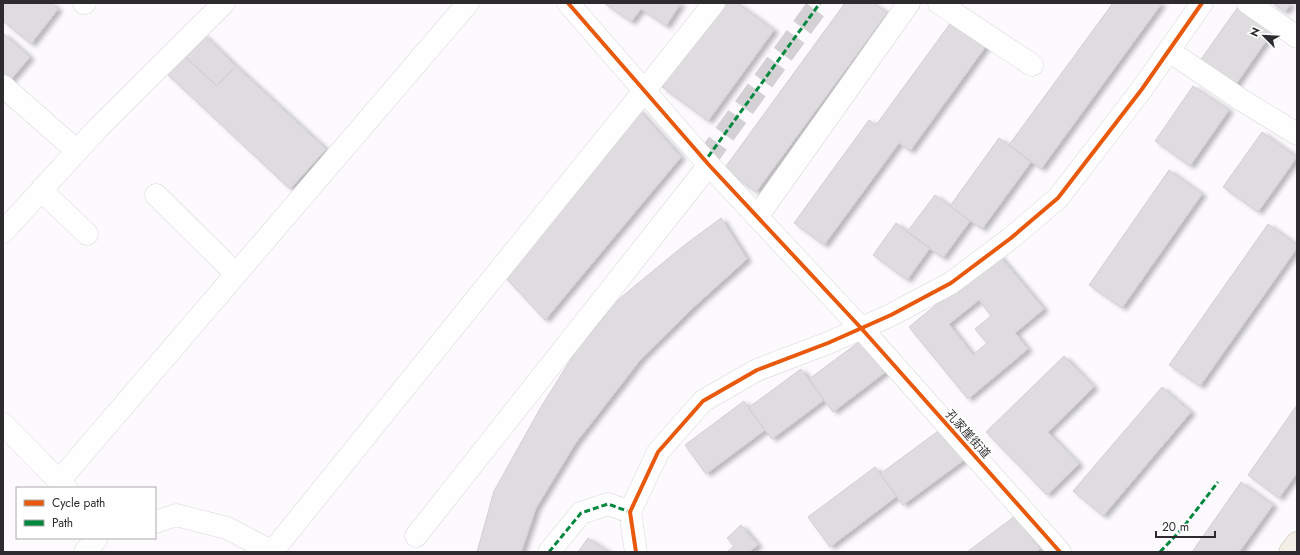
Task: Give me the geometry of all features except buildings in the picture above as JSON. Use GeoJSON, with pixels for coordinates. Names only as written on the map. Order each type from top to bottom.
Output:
{"type":"FeatureCollection","features":[{"type":"Feature","properties":{"kind":"main road"},"geometry":{"type":"LineString","coordinates":[[1290,552],[1297,543]]}},
{"type":"Feature","properties":{"kind":"street"},"geometry":{"type":"LineString","coordinates":[[3,232],[98,128],[224,3]]}},
{"type":"Feature","properties":{"kind":"street"},"geometry":{"type":"LineString","coordinates":[[3,424],[62,484],[236,274],[468,3]]}},
{"type":"Feature","properties":{"kind":"street","name":"孔家崖街道"},"geometry":{"type":"LineString","coordinates":[[568,3],[708,165],[861,328],[1060,552]]}},
{"type":"Feature","properties":{"kind":"street"},"geometry":{"type":"LineString","coordinates":[[156,522],[176,515],[227,528],[273,552],[714,3]]}},
{"type":"Feature","properties":{"kind":"street"},"geometry":{"type":"LineString","coordinates":[[757,217],[909,3]]}},
{"type":"Feature","properties":{"kind":"street"},"geometry":{"type":"LineString","coordinates":[[939,3],[1032,65]]}},
{"type":"Feature","properties":{"kind":"street"},"geometry":{"type":"LineString","coordinates":[[636,552],[630,512],[658,452],[703,401],[757,370],[828,343],[891,315],[951,284],[1011,238],[1058,198],[1142,89],[1202,3]]}},
{"type":"Feature","properties":{"kind":"street"},"geometry":{"type":"LineString","coordinates":[[1248,3],[1297,37]]}},
{"type":"Feature","properties":{"kind":"street"},"geometry":{"type":"LineString","coordinates":[[1169,51],[1240,99],[1297,134]]}},
{"type":"Feature","properties":{"kind":"street"},"geometry":{"type":"LineString","coordinates":[[3,86],[77,151]]}},
{"type":"Feature","properties":{"kind":"street"},"geometry":{"type":"LineString","coordinates":[[416,536],[708,165]]}},
{"type":"Feature","properties":{"kind":"street"},"geometry":{"type":"LineString","coordinates":[[41,190],[88,234]]}},
{"type":"Feature","properties":{"kind":"street"},"geometry":{"type":"LineString","coordinates":[[156,195],[236,274]]}},
{"type":"Feature","properties":{"kind":"street"},"geometry":{"type":"LineString","coordinates":[[549,552],[581,513],[608,504],[630,512]]}},
{"type":"Feature","properties":{"kind":"street"},"geometry":{"type":"LineString","coordinates":[[85,552],[96,539]]}},
{"type":"Feature","properties":{"kind":"tunnel"},"geometry":{"type":"LineString","coordinates":[[705,161],[820,3]]}},
{"type":"Feature","properties":{"kind":"marked path"},"geometry":{"type":"LineString","coordinates":[[703,158],[705,161],[820,3]]}},
{"type":"Feature","properties":{"kind":"marked path"},"geometry":{"type":"LineString","coordinates":[[1160,552],[1181,530],[1218,482]]}},
{"type":"Feature","properties":{"kind":"marked path"},"geometry":{"type":"LineString","coordinates":[[549,552],[581,513],[608,504],[630,512]]}},
{"type":"Feature","properties":{"kind":"cycle path"},"geometry":{"type":"LineString","coordinates":[[568,3],[709,165],[861,328],[1060,552]]}},
{"type":"Feature","properties":{"kind":"cycle path"},"geometry":{"type":"LineString","coordinates":[[636,552],[630,512],[658,452],[703,401],[757,370],[828,343],[891,315],[951,283],[1011,238],[1058,198],[1142,89],[1202,3]]}}]}
